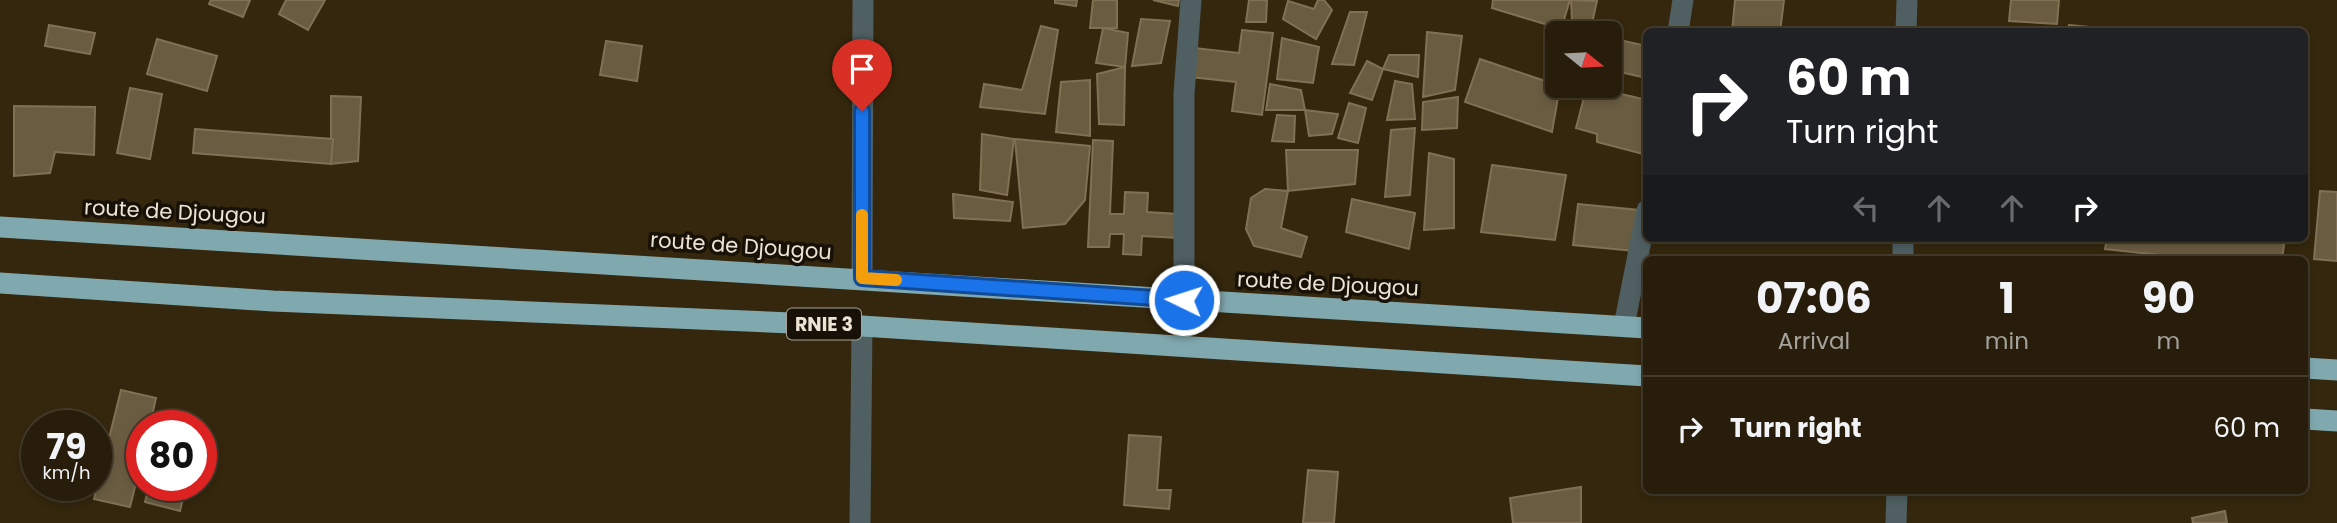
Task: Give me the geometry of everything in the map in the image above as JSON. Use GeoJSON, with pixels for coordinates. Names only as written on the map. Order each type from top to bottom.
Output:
{"type":"FeatureCollection","features":[{"type":"Feature","properties":{"kind":"highway","name":"route de Djougou"},"geometry":{"type":"LineString","coordinates":[[0,227],[1643,328]]}},
{"type":"Feature","properties":{"kind":"highway","name":"RNIE 3"},"geometry":{"type":"LineString","coordinates":[[0,283],[273,301],[862,326],[1643,376]]}},
{"type":"Feature","properties":{"kind":"highway"},"geometry":{"type":"LineString","coordinates":[[2308,368],[2337,370]]}},
{"type":"Feature","properties":{"kind":"highway"},"geometry":{"type":"LineString","coordinates":[[2308,419],[2337,421]]}},
{"type":"Feature","properties":{"kind":"street"},"geometry":{"type":"LineString","coordinates":[[862,278],[863,0]]}},
{"type":"Feature","properties":{"kind":"street"},"geometry":{"type":"LineString","coordinates":[[1184,300],[1184,94],[1191,0]]}},
{"type":"Feature","properties":{"kind":"street"},"geometry":{"type":"LineString","coordinates":[[1679,28],[1683,0]]}},
{"type":"Feature","properties":{"kind":"street"},"geometry":{"type":"LineString","coordinates":[[1906,28],[1907,0]]}},
{"type":"Feature","properties":{"kind":"street"},"geometry":{"type":"LineString","coordinates":[[1623,326],[1643,230]]}},
{"type":"Feature","properties":{"kind":"street"},"geometry":{"type":"LineString","coordinates":[[860,523],[862,326]]}},
{"type":"Feature","properties":{"kind":"street"},"geometry":{"type":"LineString","coordinates":[[1896,523],[1897,494]]}},
{"type":"Feature","properties":{"kind":"building"},"geometry":{"type":"Polygon","coordinates":[[[211,0],[250,0],[243,17],[209,4],[211,0]]]}},
{"type":"Feature","properties":{"kind":"building"},"geometry":{"type":"Polygon","coordinates":[[[286,0],[325,0],[308,30],[279,14],[286,0]]]}},
{"type":"Feature","properties":{"kind":"building"},"geometry":{"type":"Polygon","coordinates":[[[1055,0],[1077,0],[1076,6],[1055,3],[1055,0]]]}},
{"type":"Feature","properties":{"kind":"building"},"geometry":{"type":"Polygon","coordinates":[[[1093,0],[1117,0],[1117,28],[1090,28],[1093,0]]]}},
{"type":"Feature","properties":{"kind":"building"},"geometry":{"type":"Polygon","coordinates":[[[1153,0],[1179,0],[1178,6],[1153,0]]]}},
{"type":"Feature","properties":{"kind":"building"},"geometry":{"type":"Polygon","coordinates":[[[1249,0],[1267,0],[1266,22],[1246,22],[1249,0]]]}},
{"type":"Feature","properties":{"kind":"building"},"geometry":{"type":"Polygon","coordinates":[[[1318,0],[1324,0],[1332,10],[1316,39],[1283,19],[1288,1],[1314,9],[1318,0]]]}},
{"type":"Feature","properties":{"kind":"building"},"geometry":{"type":"Polygon","coordinates":[[[1493,0],[1570,0],[1563,21],[1545,21],[1545,24],[1492,8],[1493,0]]]}},
{"type":"Feature","properties":{"kind":"building"},"geometry":{"type":"Polygon","coordinates":[[[1571,0],[1597,1],[1592,21],[1572,20],[1571,0]]]}},
{"type":"Feature","properties":{"kind":"building"},"geometry":{"type":"Polygon","coordinates":[[[1735,0],[1784,0],[1780,28],[1732,28],[1735,0]]]}},
{"type":"Feature","properties":{"kind":"building"},"geometry":{"type":"Polygon","coordinates":[[[2011,0],[2059,0],[2057,24],[2009,21],[2011,0]]]}},
{"type":"Feature","properties":{"kind":"building"},"geometry":{"type":"Polygon","coordinates":[[[1350,12],[1367,12],[1354,65],[1332,64],[1350,12]]]}},
{"type":"Feature","properties":{"kind":"building"},"geometry":{"type":"Polygon","coordinates":[[[1141,19],[1170,21],[1161,63],[1132,66],[1141,19]]]}},
{"type":"Feature","properties":{"kind":"building"},"geometry":{"type":"Polygon","coordinates":[[[49,25],[95,33],[90,54],[45,46],[49,25]]]}},
{"type":"Feature","properties":{"kind":"building"},"geometry":{"type":"Polygon","coordinates":[[[2069,25],[2100,28],[2069,28],[2069,25]]]}},
{"type":"Feature","properties":{"kind":"building"},"geometry":{"type":"Polygon","coordinates":[[[1041,26],[1058,30],[1045,114],[980,107],[984,84],[1022,90],[1041,26]]]}},
{"type":"Feature","properties":{"kind":"building"},"geometry":{"type":"Polygon","coordinates":[[[1103,28],[1128,33],[1125,67],[1096,63],[1103,28]]]}},
{"type":"Feature","properties":{"kind":"building"},"geometry":{"type":"Polygon","coordinates":[[[1242,30],[1273,33],[1262,115],[1232,111],[1236,82],[1191,77],[1195,48],[1239,53],[1242,30]]]}},
{"type":"Feature","properties":{"kind":"building"},"geometry":{"type":"Polygon","coordinates":[[[1427,32],[1462,36],[1455,90],[1423,97],[1427,32]]]}},
{"type":"Feature","properties":{"kind":"building"},"geometry":{"type":"Polygon","coordinates":[[[1282,38],[1319,47],[1313,83],[1277,79],[1282,38]]]}},
{"type":"Feature","properties":{"kind":"building"},"geometry":{"type":"Polygon","coordinates":[[[157,39],[217,56],[207,91],[147,74],[157,39]]]}},
{"type":"Feature","properties":{"kind":"building"},"geometry":{"type":"Polygon","coordinates":[[[606,41],[642,46],[637,81],[600,75],[606,41]]]}},
{"type":"Feature","properties":{"kind":"building"},"geometry":{"type":"Polygon","coordinates":[[[1622,41],[1643,45],[1643,77],[1622,73],[1622,41]]]}},
{"type":"Feature","properties":{"kind":"building"},"geometry":{"type":"Polygon","coordinates":[[[1389,55],[1419,55],[1418,77],[1383,69],[1389,55]]]}},
{"type":"Feature","properties":{"kind":"building"},"geometry":{"type":"Polygon","coordinates":[[[1480,59],[1545,81],[1545,98],[1558,98],[1552,132],[1465,102],[1480,59]]]}},
{"type":"Feature","properties":{"kind":"building"},"geometry":{"type":"Polygon","coordinates":[[[1367,61],[1383,69],[1372,100],[1350,93],[1367,61]]]}},
{"type":"Feature","properties":{"kind":"building"},"geometry":{"type":"Polygon","coordinates":[[[1125,67],[1124,125],[1099,124],[1097,74],[1125,67]]]}},
{"type":"Feature","properties":{"kind":"building"},"geometry":{"type":"Polygon","coordinates":[[[1090,80],[1090,136],[1056,132],[1061,82],[1090,80]]]}},
{"type":"Feature","properties":{"kind":"building"},"geometry":{"type":"Polygon","coordinates":[[[1395,81],[1412,84],[1415,119],[1387,120],[1395,81]]]}},
{"type":"Feature","properties":{"kind":"building"},"geometry":{"type":"Polygon","coordinates":[[[1270,84],[1301,90],[1305,110],[1266,110],[1270,84]]]}},
{"type":"Feature","properties":{"kind":"building"},"geometry":{"type":"Polygon","coordinates":[[[130,88],[162,94],[150,159],[117,153],[130,88]]]}},
{"type":"Feature","properties":{"kind":"building"},"geometry":{"type":"Polygon","coordinates":[[[1622,94],[1643,99],[1643,154],[1597,142],[1597,134],[1576,128],[1584,98],[1622,98],[1622,94]]]}},
{"type":"Feature","properties":{"kind":"building"},"geometry":{"type":"Polygon","coordinates":[[[331,96],[361,97],[358,161],[331,164],[331,96]]]}},
{"type":"Feature","properties":{"kind":"building"},"geometry":{"type":"Polygon","coordinates":[[[1458,97],[1457,128],[1422,130],[1423,102],[1458,97]]]}},
{"type":"Feature","properties":{"kind":"building"},"geometry":{"type":"Polygon","coordinates":[[[1349,103],[1366,108],[1358,143],[1338,138],[1349,103]]]}},
{"type":"Feature","properties":{"kind":"building"},"geometry":{"type":"Polygon","coordinates":[[[14,106],[95,107],[94,155],[55,152],[50,173],[14,176],[14,106]]]}},
{"type":"Feature","properties":{"kind":"building"},"geometry":{"type":"Polygon","coordinates":[[[1305,110],[1338,114],[1332,134],[1309,136],[1305,110]]]}},
{"type":"Feature","properties":{"kind":"building"},"geometry":{"type":"Polygon","coordinates":[[[1277,115],[1295,116],[1294,142],[1272,141],[1277,115]]]}},
{"type":"Feature","properties":{"kind":"building"},"geometry":{"type":"Polygon","coordinates":[[[1415,128],[1410,195],[1385,197],[1391,130],[1415,128]]]}},
{"type":"Feature","properties":{"kind":"building"},"geometry":{"type":"Polygon","coordinates":[[[195,129],[333,139],[331,164],[193,153],[195,129]]]}},
{"type":"Feature","properties":{"kind":"building"},"geometry":{"type":"Polygon","coordinates":[[[982,134],[1014,139],[1007,195],[980,190],[982,134]]]}},
{"type":"Feature","properties":{"kind":"building"},"geometry":{"type":"Polygon","coordinates":[[[1015,139],[1090,146],[1085,200],[1065,224],[1023,228],[1015,139]]]}},
{"type":"Feature","properties":{"kind":"building"},"geometry":{"type":"Polygon","coordinates":[[[1093,140],[1113,141],[1110,214],[1124,214],[1125,192],[1148,193],[1147,212],[1179,214],[1179,238],[1142,236],[1141,255],[1123,254],[1124,234],[1110,234],[1109,247],[1088,247],[1093,140]]]}},
{"type":"Feature","properties":{"kind":"building"},"geometry":{"type":"Polygon","coordinates":[[[1286,150],[1358,150],[1355,184],[1288,191],[1286,150]]]}},
{"type":"Feature","properties":{"kind":"building"},"geometry":{"type":"Polygon","coordinates":[[[1429,153],[1454,159],[1454,228],[1424,230],[1429,153]]]}},
{"type":"Feature","properties":{"kind":"building"},"geometry":{"type":"Polygon","coordinates":[[[1492,165],[1566,175],[1555,240],[1481,232],[1492,165]]]}},
{"type":"Feature","properties":{"kind":"building"},"geometry":{"type":"Polygon","coordinates":[[[1265,189],[1288,191],[1281,228],[1307,237],[1301,257],[1254,246],[1246,229],[1251,198],[1265,189]]]}},
{"type":"Feature","properties":{"kind":"building"},"geometry":{"type":"Polygon","coordinates":[[[2320,191],[2337,192],[2337,261],[2314,259],[2320,191]]]}},
{"type":"Feature","properties":{"kind":"building"},"geometry":{"type":"Polygon","coordinates":[[[953,194],[1013,202],[1010,221],[954,218],[953,194]]]}},
{"type":"Feature","properties":{"kind":"building"},"geometry":{"type":"Polygon","coordinates":[[[1352,199],[1415,213],[1409,249],[1346,232],[1352,199]]]}},
{"type":"Feature","properties":{"kind":"building"},"geometry":{"type":"Polygon","coordinates":[[[1578,204],[1639,210],[1634,251],[1573,245],[1578,204]]]}},
{"type":"Feature","properties":{"kind":"building"},"geometry":{"type":"Polygon","coordinates":[[[2106,242],[2284,242],[2282,256],[2169,256],[2105,249],[2106,242]]]}},
{"type":"Feature","properties":{"kind":"building"},"geometry":{"type":"Polygon","coordinates":[[[121,390],[156,398],[153,410],[126,410],[126,501],[132,501],[130,507],[103,501],[112,501],[112,426],[121,390]]]}},
{"type":"Feature","properties":{"kind":"building"},"geometry":{"type":"Polygon","coordinates":[[[1129,435],[1161,437],[1157,490],[1171,490],[1169,509],[1124,505],[1129,435]]]}},
{"type":"Feature","properties":{"kind":"building"},"geometry":{"type":"Polygon","coordinates":[[[1308,470],[1338,472],[1334,523],[1303,523],[1308,470]]]}},
{"type":"Feature","properties":{"kind":"building"},"geometry":{"type":"Polygon","coordinates":[[[1581,487],[1581,523],[1513,523],[1510,498],[1581,487]]]}},
{"type":"Feature","properties":{"kind":"building"},"geometry":{"type":"Polygon","coordinates":[[[145,501],[182,501],[180,511],[145,501]]]}},
{"type":"Feature","properties":{"kind":"building"},"geometry":{"type":"Polygon","coordinates":[[[2225,511],[2227,523],[2193,523],[2192,518],[2225,511]]]}},
{"type":"Feature","properties":{"kind":"slow traffic"},"geometry":{"type":"LineString","coordinates":[[862,215],[862,278],[896,280]]}},
{"type":"Feature","properties":{"kind":"route"},"geometry":{"type":"LineString","coordinates":[[862,111],[862,278],[1184,300]]}}]}
